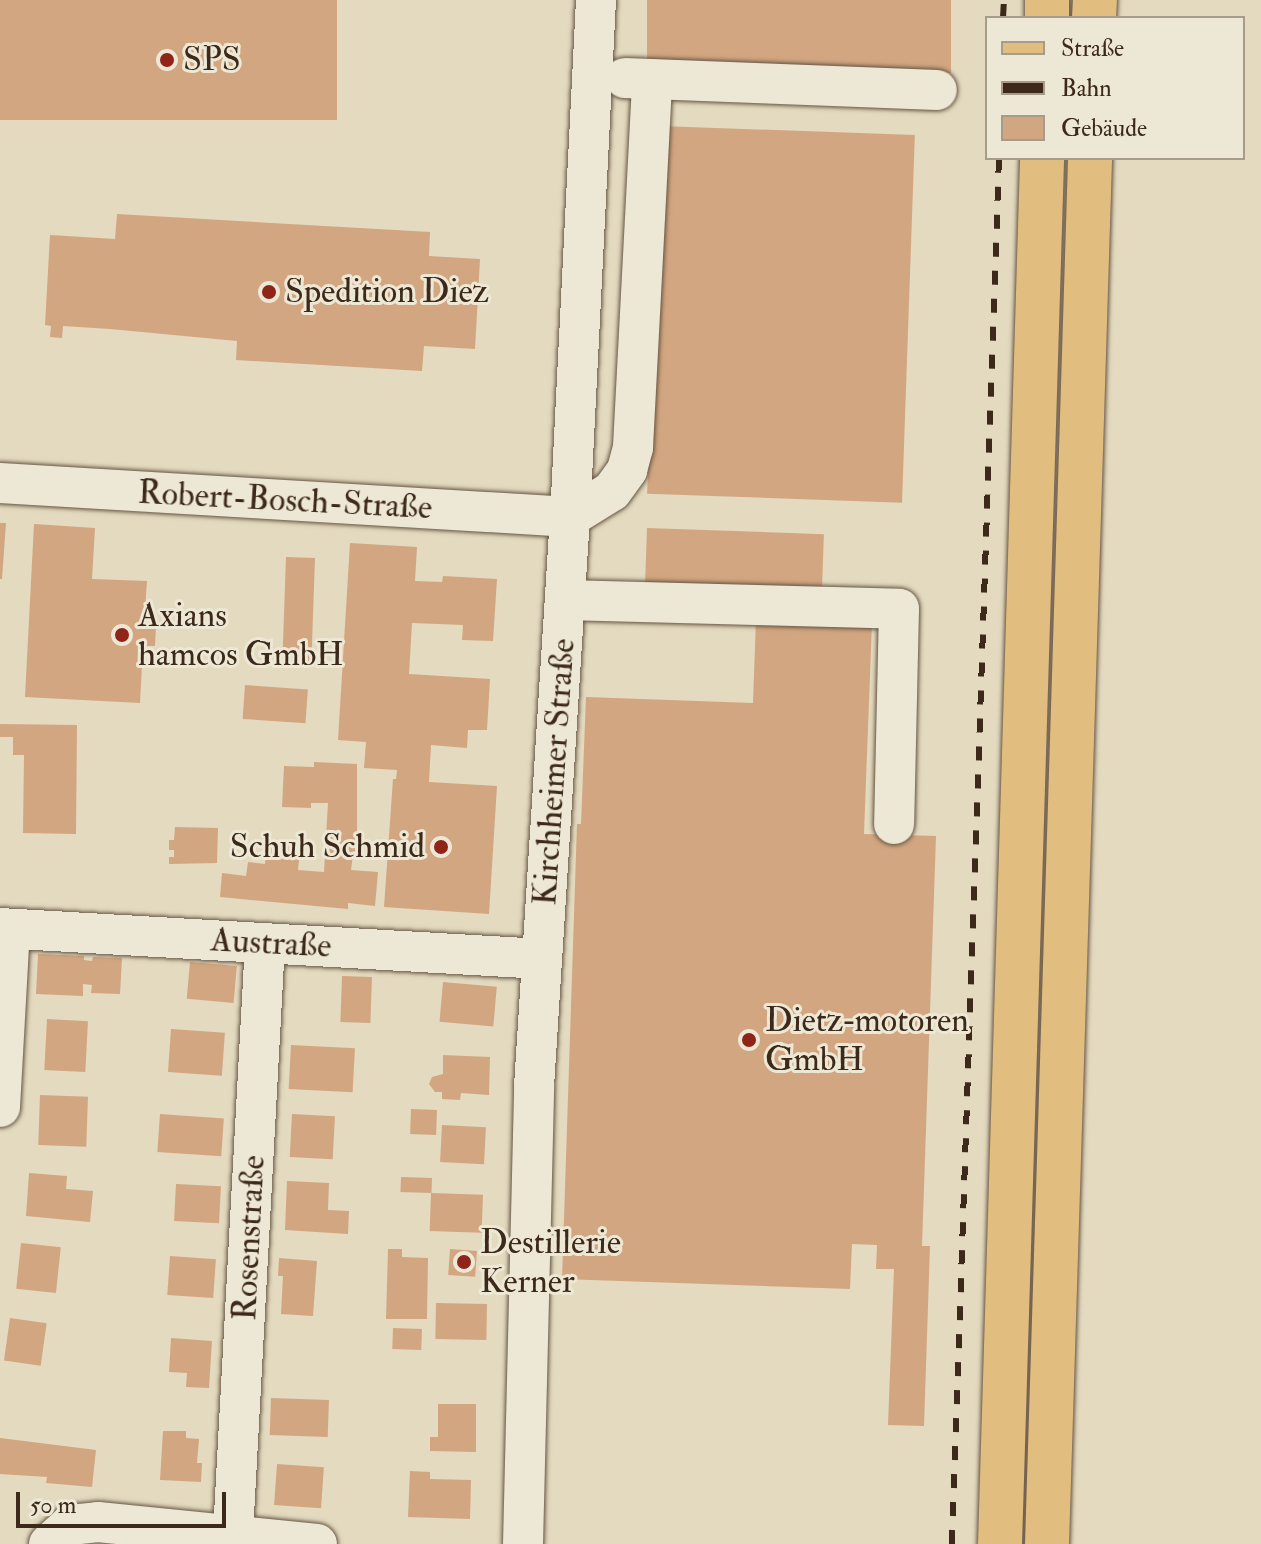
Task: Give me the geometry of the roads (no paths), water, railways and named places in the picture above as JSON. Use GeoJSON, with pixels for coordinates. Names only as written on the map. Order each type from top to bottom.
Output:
{"type":"FeatureCollection","features":[{"type":"Feature","properties":{"kind":"main road"},"geometry":{"type":"LineString","coordinates":[[1000,1544],[1042,160]]}},
{"type":"Feature","properties":{"kind":"main road"},"geometry":{"type":"LineString","coordinates":[[1047,1544],[1090,160]]}},
{"type":"Feature","properties":{"kind":"street","name":"Kirchheimer Straße"},"geometry":{"type":"LineString","coordinates":[[523,1544],[527,1252],[570,517],[596,0]]}},
{"type":"Feature","properties":{"kind":"street"},"geometry":{"type":"LineString","coordinates":[[593,77],[937,90]]}},
{"type":"Feature","properties":{"kind":"street"},"geometry":{"type":"LineString","coordinates":[[570,517],[612,491],[627,470],[633,447],[652,79]]}},
{"type":"Feature","properties":{"kind":"street","name":"Robert-Bosch-Straße"},"geometry":{"type":"LineString","coordinates":[[0,483],[570,517]]}},
{"type":"Feature","properties":{"kind":"street"},"geometry":{"type":"LineString","coordinates":[[565,600],[899,609],[894,824]]}},
{"type":"Feature","properties":{"kind":"street"},"geometry":{"type":"LineString","coordinates":[[0,1107],[5,928]]}},
{"type":"Feature","properties":{"kind":"street","name":"Austraße"},"geometry":{"type":"LineString","coordinates":[[5,928],[542,959]]}},
{"type":"Feature","properties":{"kind":"street","name":"Rosenstraße"},"geometry":{"type":"LineString","coordinates":[[233,1534],[265,943]]}},
{"type":"Feature","properties":{"kind":"street"},"geometry":{"type":"LineString","coordinates":[[49,1544],[70,1525],[98,1522],[317,1544]]}},
{"type":"Feature","properties":{"kind":"railway"},"geometry":{"type":"LineString","coordinates":[[1003,16],[1004,0]]}},
{"type":"Feature","properties":{"kind":"railway"},"geometry":{"type":"LineString","coordinates":[[952,1544],[999,160]]}},
{"type":"Feature","properties":{"kind":"place","name":"SPS"},"geometry":{"type":"Point","coordinates":[167,60]}},
{"type":"Feature","properties":{"kind":"place","name":"Spedition Diez"},"geometry":{"type":"Point","coordinates":[269,292]}},
{"type":"Feature","properties":{"kind":"place","name":"Axians hamcos GmbH"},"geometry":{"type":"Point","coordinates":[122,635]}},
{"type":"Feature","properties":{"kind":"place","name":"Schuh Schmid"},"geometry":{"type":"Point","coordinates":[441,847]}},
{"type":"Feature","properties":{"kind":"place","name":"Dietz‐motoren GmbH"},"geometry":{"type":"Point","coordinates":[749,1040]}},
{"type":"Feature","properties":{"kind":"place","name":"Destillerie Kerner"},"geometry":{"type":"Point","coordinates":[464,1262]}}]}
